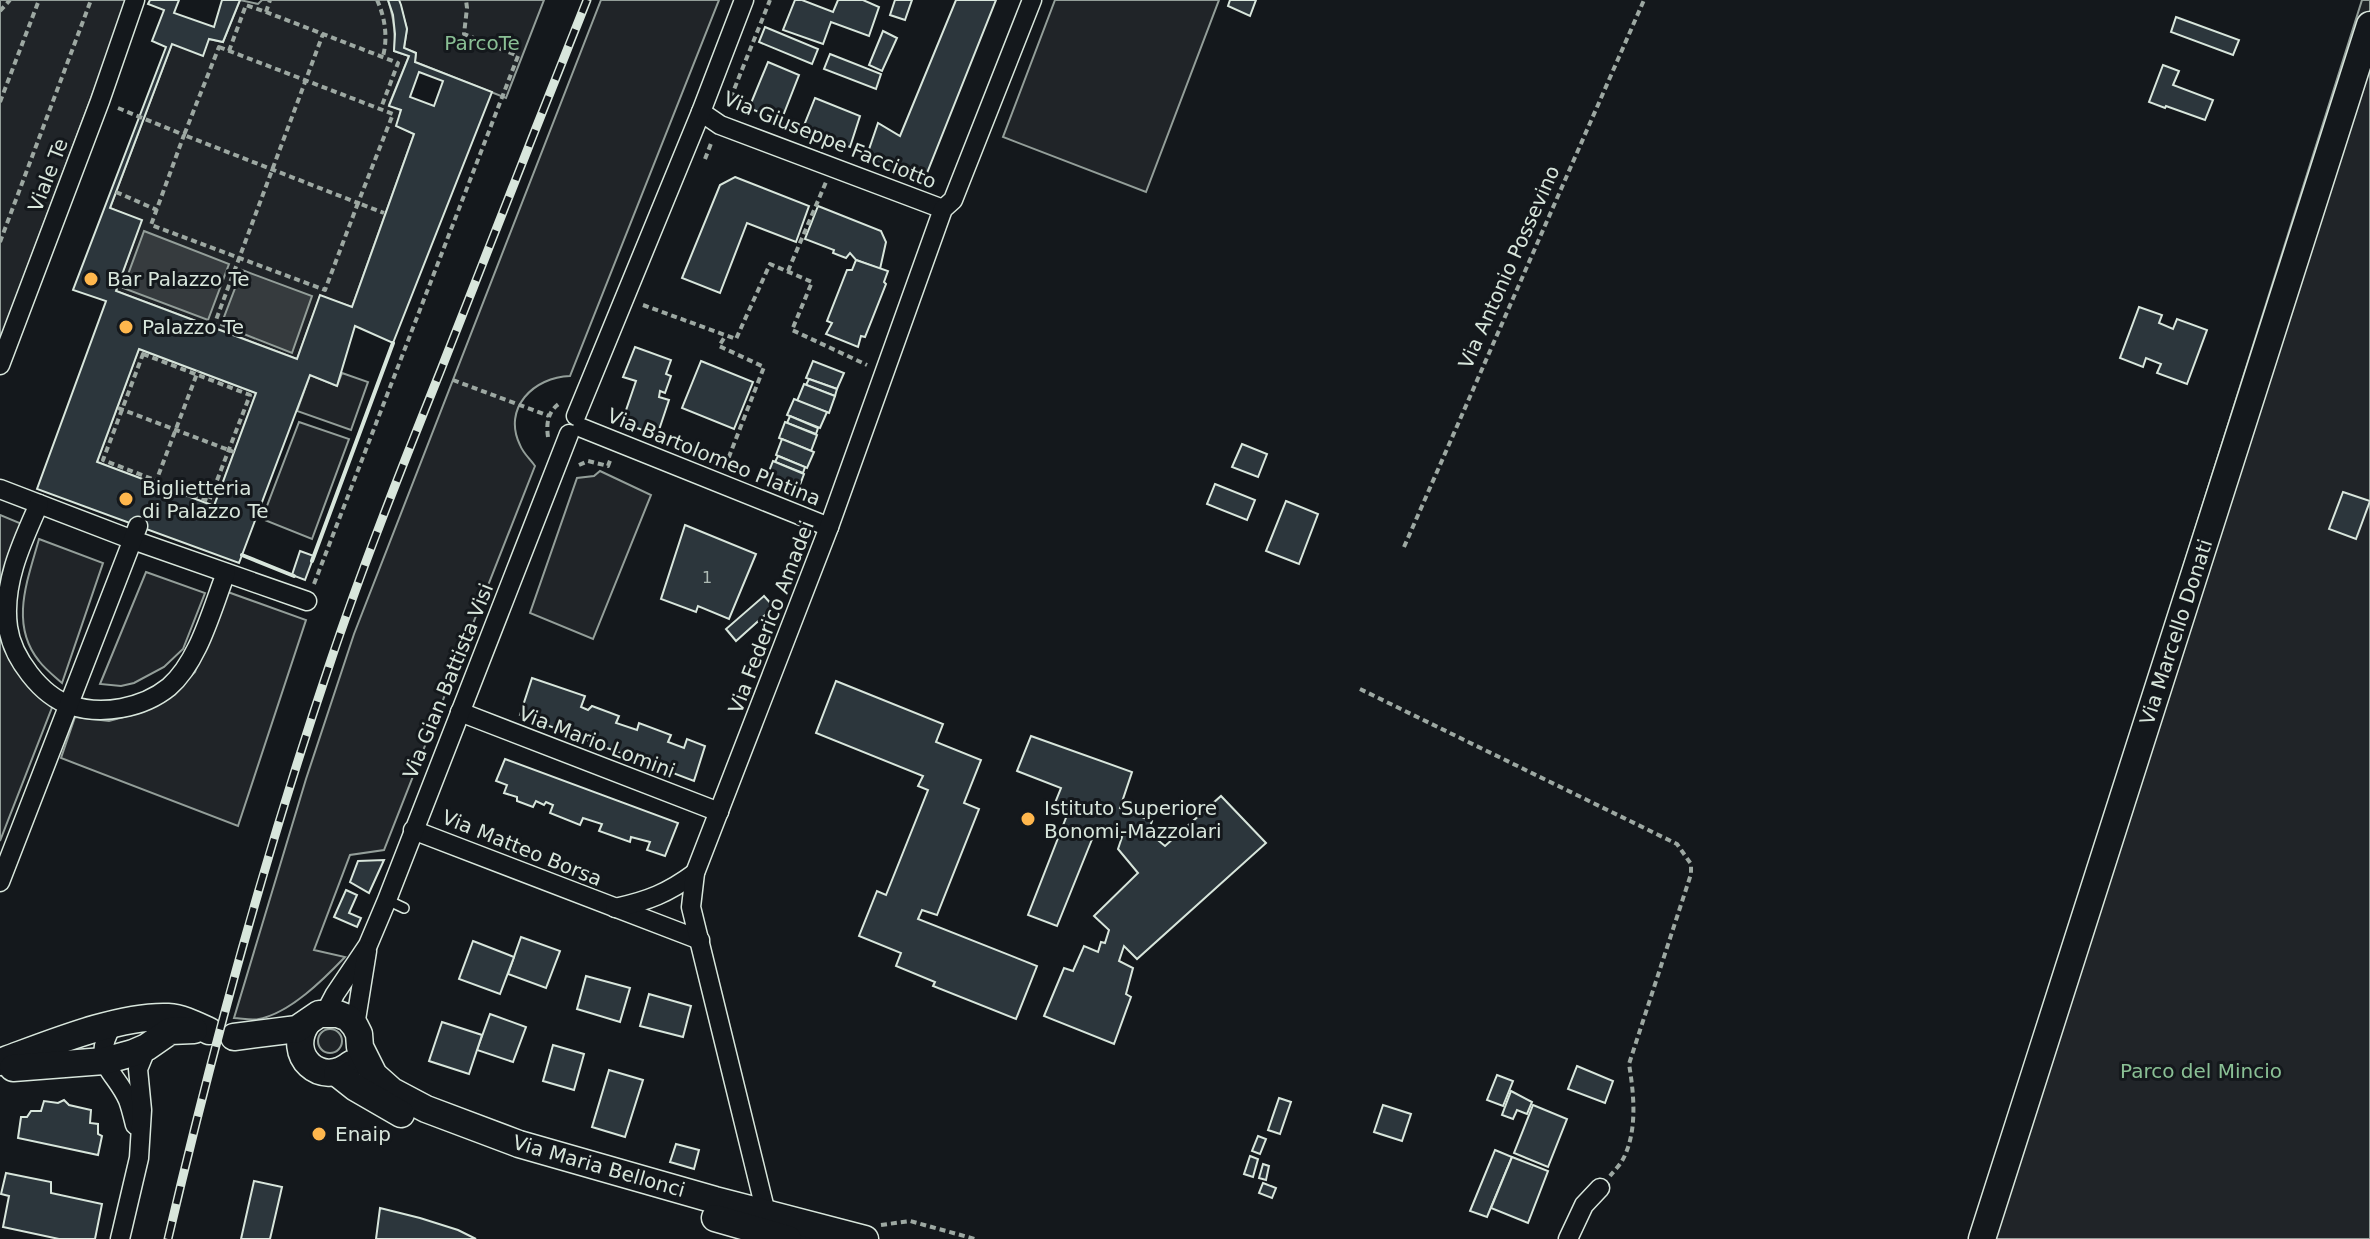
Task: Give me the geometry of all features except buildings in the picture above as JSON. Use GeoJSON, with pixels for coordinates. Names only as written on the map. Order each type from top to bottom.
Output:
{"type":"FeatureCollection","features":[{"type":"Feature","properties":{"kind":"street","name":"Viale Te"},"geometry":{"type":"LineString","coordinates":[[0,365],[135,0]]}},
{"type":"Feature","properties":{"kind":"street","name":"Via Gian Battista Visi"},"geometry":{"type":"LineString","coordinates":[[316,1018],[396,904],[413,830],[744,0]]}},
{"type":"Feature","properties":{"kind":"street","name":"Via Federico Amadei"},"geometry":{"type":"LineString","coordinates":[[766,1213],[691,907],[695,873],[829,527],[943,209],[953,200],[1032,0]]}},
{"type":"Feature","properties":{"kind":"street","name":"Via Marcello Donati"},"geometry":{"type":"LineString","coordinates":[[1982,1239],[2370,25]]}},
{"type":"Feature","properties":{"kind":"street","name":"Via Giuseppe Facciotto"},"geometry":{"type":"LineString","coordinates":[[701,112],[720,125],[943,209]]}},
{"type":"Feature","properties":{"kind":"street","name":"Via Bartolomeo Platina"},"geometry":{"type":"LineString","coordinates":[[576,426],[829,527]]}},
{"type":"Feature","properties":{"kind":"street"},"geometry":{"type":"LineString","coordinates":[[0,489],[136,533],[226,573],[307,601]]}},
{"type":"Feature","properties":{"kind":"street"},"geometry":{"type":"LineString","coordinates":[[39,504],[12,574],[8,591],[8,627],[12,644],[31,676],[69,705],[115,710],[150,698],[168,687],[195,652],[226,573]]}},
{"type":"Feature","properties":{"kind":"street"},"geometry":{"type":"LineString","coordinates":[[0,882],[136,533]]}},
{"type":"Feature","properties":{"kind":"street","name":"Via Mario Lomini"},"geometry":{"type":"LineString","coordinates":[[460,712],[719,812]]}},
{"type":"Feature","properties":{"kind":"street","name":"Via Matteo Borsa"},"geometry":{"type":"LineString","coordinates":[[413,830],[700,940]]}},
{"type":"Feature","properties":{"kind":"street","name":"Via Matteo Borsa"},"geometry":{"type":"LineString","coordinates":[[615,908],[659,896],[695,873]]}},
{"type":"Feature","properties":{"kind":"street","name":"Via Gian Battista Visi"},"geometry":{"type":"LineString","coordinates":[[357,1037],[368,945]]}},
{"type":"Feature","properties":{"kind":"street"},"geometry":{"type":"LineString","coordinates":[[302,1055],[300,1039],[316,1018],[341,1015],[357,1037],[357,1056],[350,1066],[337,1073]]}},
{"type":"Feature","properties":{"kind":"street"},"geometry":{"type":"LineString","coordinates":[[0,1062],[49,1044],[147,1018],[170,1017],[209,1031],[170,1031],[108,1068]]}},
{"type":"Feature","properties":{"kind":"street","name":"Via Maria Bellonci"},"geometry":{"type":"LineString","coordinates":[[316,1018],[297,1029],[234,1037],[302,1055],[310,1066],[321,1072],[337,1073],[394,1111],[473,1143],[576,1178],[788,1239]]}},
{"type":"Feature","properties":{"kind":"street"},"geometry":{"type":"LineString","coordinates":[[108,1068],[105,1037],[112,1026]]}},
{"type":"Feature","properties":{"kind":"street","name":"Via Maria Bellonci"},"geometry":{"type":"LineString","coordinates":[[357,1037],[374,1075],[392,1091],[426,1109],[519,1144],[766,1213],[866,1233]]}},
{"type":"Feature","properties":{"kind":"street"},"geometry":{"type":"LineString","coordinates":[[49,1044],[84,1052],[108,1068],[128,1099],[141,1143]]}},
{"type":"Feature","properties":{"kind":"street"},"geometry":{"type":"LineString","coordinates":[[120,1239],[141,1143],[138,1069],[147,1047]]}},
{"type":"Feature","properties":{"kind":"street"},"geometry":{"type":"LineString","coordinates":[[0,1071],[71,1063],[125,1067],[138,1082]]}},
{"type":"Feature","properties":{"kind":"street"},"geometry":{"type":"LineString","coordinates":[[1568,1239],[1584,1205],[1600,1188]]}},
{"type":"Feature","properties":{"kind":"street"},"geometry":{"type":"LineString","coordinates":[[766,1213],[777,1226],[812,1239]]}},
{"type":"Feature","properties":{"kind":"path"},"geometry":{"type":"LineString","coordinates":[[0,11],[10,0]]}},
{"type":"Feature","properties":{"kind":"path"},"geometry":{"type":"LineString","coordinates":[[0,102],[39,0]]}},
{"type":"Feature","properties":{"kind":"path"},"geometry":{"type":"LineString","coordinates":[[0,242],[91,0]]}},
{"type":"Feature","properties":{"kind":"path"},"geometry":{"type":"LineString","coordinates":[[266,12],[270,0]]}},
{"type":"Feature","properties":{"kind":"path"},"geometry":{"type":"LineString","coordinates":[[377,0],[385,33],[382,57]]}},
{"type":"Feature","properties":{"kind":"path"},"geometry":{"type":"LineString","coordinates":[[307,601],[518,56],[464,34],[466,0]]}},
{"type":"Feature","properties":{"kind":"path","name":"Via Antonio Possevino"},"geometry":{"type":"LineString","coordinates":[[1404,547],[1644,0]]}},
{"type":"Feature","properties":{"kind":"path"},"geometry":{"type":"LineString","coordinates":[[229,51],[246,5],[266,12],[398,63],[381,108]]}},
{"type":"Feature","properties":{"kind":"path"},"geometry":{"type":"LineString","coordinates":[[213,328],[323,34]]}},
{"type":"Feature","properties":{"kind":"path"},"geometry":{"type":"LineString","coordinates":[[219,47],[306,79],[393,114],[325,290],[151,225],[219,47]]}},
{"type":"Feature","properties":{"kind":"path"},"geometry":{"type":"LineString","coordinates":[[100,101],[384,213]]}},
{"type":"Feature","properties":{"kind":"path"},"geometry":{"type":"LineString","coordinates":[[788,271],[832,167]]}},
{"type":"Feature","properties":{"kind":"path"},"geometry":{"type":"LineString","coordinates":[[116,192],[157,210]]}},
{"type":"Feature","properties":{"kind":"path"},"geometry":{"type":"LineString","coordinates":[[640,303],[736,339],[770,264],[812,282],[792,330],[884,373]]}},
{"type":"Feature","properties":{"kind":"path"},"geometry":{"type":"LineString","coordinates":[[719,483],[764,367],[719,346],[726,335]]}},
{"type":"Feature","properties":{"kind":"path"},"geometry":{"type":"LineString","coordinates":[[143,354],[197,372],[250,395],[232,452],[209,501],[103,460],[120,408],[143,354]]}},
{"type":"Feature","properties":{"kind":"path"},"geometry":{"type":"LineString","coordinates":[[155,482],[197,372]]}},
{"type":"Feature","properties":{"kind":"path"},"geometry":{"type":"LineString","coordinates":[[453,380],[549,416]]}},
{"type":"Feature","properties":{"kind":"path"},"geometry":{"type":"LineString","coordinates":[[120,408],[232,452]]}},
{"type":"Feature","properties":{"kind":"path"},"geometry":{"type":"LineString","coordinates":[[1360,689],[1677,844],[1691,864],[1691,874],[1629,1064],[1634,1093],[1632,1133],[1623,1160],[1600,1188]]}},
{"type":"Feature","properties":{"kind":"path"},"geometry":{"type":"LineString","coordinates":[[866,1233],[910,1221],[975,1239]]}},
{"type":"Feature","properties":{"kind":"green space"},"geometry":{"type":"Polygon","coordinates":[[[0,0],[128,0],[0,340],[0,0]]]}},
{"type":"Feature","properties":{"kind":"green space"},"geometry":{"type":"Polygon","coordinates":[[[240,0],[258,4],[262,0],[388,0],[394,26],[394,51],[409,56],[389,105],[401,110],[397,126],[414,134],[352,307],[320,296],[297,359],[116,291],[141,221],[110,208],[172,44],[209,39],[223,42],[240,0]]]}},
{"type":"Feature","properties":{"kind":"green space","name":"ParcoTe"},"geometry":{"type":"Polygon","coordinates":[[[399,0],[544,0],[506,98],[415,62],[416,53],[404,48],[407,29],[399,0]]]}},
{"type":"Feature","properties":{"kind":"green space"},"geometry":{"type":"Polygon","coordinates":[[[601,0],[719,0],[570,376],[544,382],[518,407],[516,431],[521,448],[535,466],[384,850],[350,855],[314,950],[345,957],[317,985],[283,1010],[256,1020],[234,1018],[306,779],[354,634],[601,0]]]}},
{"type":"Feature","properties":{"kind":"green space"},"geometry":{"type":"Polygon","coordinates":[[[1055,0],[1219,0],[1146,192],[1003,137],[1055,0]]]}},
{"type":"Feature","properties":{"kind":"green space","name":"Parco del Mincio"},"geometry":{"type":"Polygon","coordinates":[[[2362,0],[2370,0],[2370,1239],[1971,1239],[2362,0]]]}},
{"type":"Feature","properties":{"kind":"green space"},"geometry":{"type":"Polygon","coordinates":[[[139,349],[256,393],[214,506],[97,462],[139,349]]]}},
{"type":"Feature","properties":{"kind":"green space"},"geometry":{"type":"Polygon","coordinates":[[[342,373],[368,382],[351,430],[297,411],[310,375],[337,386],[342,373]]]}},
{"type":"Feature","properties":{"kind":"green space"},"geometry":{"type":"Polygon","coordinates":[[[299,422],[349,439],[312,539],[262,519],[299,422]]]}},
{"type":"Feature","properties":{"kind":"green space"},"geometry":{"type":"Polygon","coordinates":[[[600,471],[651,495],[593,639],[530,613],[577,478],[594,476],[600,471]]]}},
{"type":"Feature","properties":{"kind":"green space"},"geometry":{"type":"Polygon","coordinates":[[[0,515],[22,524],[0,599],[0,515]]]}},
{"type":"Feature","properties":{"kind":"green space"},"geometry":{"type":"Polygon","coordinates":[[[39,539],[103,563],[62,683],[39,661],[25,632],[26,585],[39,539]]]}},
{"type":"Feature","properties":{"kind":"green space"},"geometry":{"type":"Polygon","coordinates":[[[146,572],[205,593],[183,649],[164,667],[134,683],[121,686],[100,684],[146,572]]]}},
{"type":"Feature","properties":{"kind":"green space"},"geometry":{"type":"Polygon","coordinates":[[[225,591],[306,620],[238,826],[61,758],[75,717],[109,721],[142,712],[170,697],[195,672],[225,591]]]}},
{"type":"Feature","properties":{"kind":"green space"},"geometry":{"type":"Polygon","coordinates":[[[0,633],[19,674],[53,705],[0,841],[0,633]]]}},
{"type":"Feature","properties":{"kind":"green space"},"geometry":{"type":"Polygon","coordinates":[[[330,1029],[339,1032],[342,1041],[339,1050],[330,1053],[321,1050],[318,1041],[321,1032],[330,1029]]]}},
{"type":"Feature","properties":{"kind":"shaded area"},"geometry":{"type":"Polygon","coordinates":[[[144,231],[229,264],[208,320],[123,288],[144,231]]]}},
{"type":"Feature","properties":{"kind":"shaded area"},"geometry":{"type":"Polygon","coordinates":[[[242,270],[312,296],[292,353],[221,325],[242,270]]]}},
{"type":"Feature","properties":{"kind":"railway"},"geometry":{"type":"LineString","coordinates":[[168,1239],[241,952],[328,669],[397,480],[587,0]]}},
{"type":"Feature","properties":{"kind":"wall"},"geometry":{"type":"LineString","coordinates":[[312,561],[393,343]]}},
{"type":"Feature","properties":{"kind":"wall"},"geometry":{"type":"LineString","coordinates":[[242,555],[294,576]]}},
{"type":"Feature","properties":{"kind":"place","name":"Bar Palazzo Te"},"geometry":{"type":"Point","coordinates":[91,279]}},
{"type":"Feature","properties":{"kind":"place","name":"Palazzo Te"},"geometry":{"type":"Point","coordinates":[126,327]}},
{"type":"Feature","properties":{"kind":"place","name":"Biglietteria di Palazzo Te"},"geometry":{"type":"Point","coordinates":[126,499]}},
{"type":"Feature","properties":{"kind":"place","name":"Istituto Superiore Bonomi-Mazzolari"},"geometry":{"type":"Point","coordinates":[1028,819]}},
{"type":"Feature","properties":{"kind":"place","name":"Enaip"},"geometry":{"type":"Point","coordinates":[319,1134]}}]}
